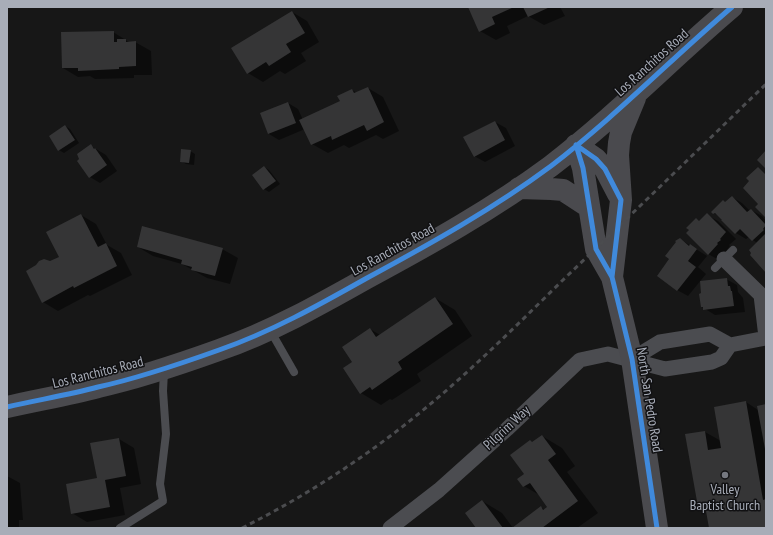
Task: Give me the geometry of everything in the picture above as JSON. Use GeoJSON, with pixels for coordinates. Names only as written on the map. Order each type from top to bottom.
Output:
{"type":"FeatureCollection","features":[{"type":"Feature","properties":{"kind":"main road","name":"Los Ranchitos Road"},"geometry":{"type":"LineString","coordinates":[[7,407],[99,387],[221,350],[269,330],[421,249],[498,204],[576,145],[638,92],[732,7]]}},
{"type":"Feature","properties":{"kind":"main road","name":"North San Pedro Road"},"geometry":{"type":"LineString","coordinates":[[612,277],[621,200],[618,155],[621,132],[638,92]]}},
{"type":"Feature","properties":{"kind":"main road","name":"North San Pedro Road"},"geometry":{"type":"LineString","coordinates":[[576,145],[583,168],[596,249],[612,277],[632,359],[657,528]]}},
{"type":"Feature","properties":{"kind":"main road"},"geometry":{"type":"LineString","coordinates":[[576,145],[596,159],[605,169],[621,200]]}},
{"type":"Feature","properties":{"kind":"main road"},"geometry":{"type":"LineString","coordinates":[[519,188],[563,190],[589,207]]}},
{"type":"Feature","properties":{"kind":"street"},"geometry":{"type":"LineString","coordinates":[[632,359],[660,342],[710,334],[730,344],[766,337],[761,295],[724,259]]}},
{"type":"Feature","properties":{"kind":"street","name":"Pilgrim Way"},"geometry":{"type":"LineString","coordinates":[[390,528],[439,490],[507,429],[580,360],[608,354],[664,368],[712,362],[721,358],[730,344]]}},
{"type":"Feature","properties":{"kind":"lane"},"geometry":{"type":"LineString","coordinates":[[269,330],[294,372]]}},
{"type":"Feature","properties":{"kind":"lane"},"geometry":{"type":"LineString","coordinates":[[120,528],[163,501],[160,484],[166,434],[163,391],[165,368]]}},
{"type":"Feature","properties":{"kind":"building"},"geometry":{"type":"Polygon","coordinates":[[[468,7],[514,7],[492,17],[495,24],[479,32],[468,7]]]}},
{"type":"Feature","properties":{"kind":"building"},"geometry":{"type":"Polygon","coordinates":[[[523,7],[550,7],[528,17],[523,7]]]}},
{"type":"Feature","properties":{"kind":"building"},"geometry":{"type":"Polygon","coordinates":[[[292,11],[305,33],[286,44],[291,52],[269,66],[266,62],[247,74],[231,48],[292,11]]]}},
{"type":"Feature","properties":{"kind":"building"},"geometry":{"type":"Polygon","coordinates":[[[114,31],[114,42],[117,42],[117,39],[126,39],[126,42],[136,41],[136,66],[119,67],[119,69],[78,71],[78,68],[62,68],[61,32],[114,31]]]}},
{"type":"Feature","properties":{"kind":"building"},"geometry":{"type":"Polygon","coordinates":[[[368,87],[384,122],[367,131],[364,125],[332,140],[331,136],[311,145],[299,120],[340,101],[337,96],[352,89],[354,93],[368,87]]]}},
{"type":"Feature","properties":{"kind":"building"},"geometry":{"type":"Polygon","coordinates":[[[288,102],[296,123],[268,134],[260,113],[288,102]]]}},
{"type":"Feature","properties":{"kind":"building"},"geometry":{"type":"Polygon","coordinates":[[[495,121],[505,140],[474,157],[463,137],[495,121]]]}},
{"type":"Feature","properties":{"kind":"building"},"geometry":{"type":"Polygon","coordinates":[[[65,125],[75,140],[58,151],[49,136],[65,125]]]}},
{"type":"Feature","properties":{"kind":"building"},"geometry":{"type":"Polygon","coordinates":[[[91,144],[107,165],[89,178],[77,161],[79,159],[77,154],[91,144]]]}},
{"type":"Feature","properties":{"kind":"building"},"geometry":{"type":"Polygon","coordinates":[[[181,149],[191,150],[189,163],[180,162],[181,149]]]}},
{"type":"Feature","properties":{"kind":"building"},"geometry":{"type":"Polygon","coordinates":[[[766,150],[766,169],[757,160],[766,150]]]}},
{"type":"Feature","properties":{"kind":"building"},"geometry":{"type":"Polygon","coordinates":[[[264,166],[276,181],[263,190],[252,175],[264,166]]]}},
{"type":"Feature","properties":{"kind":"building"},"geometry":{"type":"Polygon","coordinates":[[[758,167],[766,175],[766,218],[755,207],[758,204],[743,188],[749,181],[746,178],[758,167]]]}},
{"type":"Feature","properties":{"kind":"building"},"geometry":{"type":"Polygon","coordinates":[[[732,196],[747,212],[751,209],[766,225],[763,229],[764,230],[752,241],[740,229],[735,234],[715,213],[713,214],[711,212],[723,200],[725,202],[732,196]]]}},
{"type":"Feature","properties":{"kind":"building"},"geometry":{"type":"Polygon","coordinates":[[[707,213],[726,232],[708,255],[686,233],[689,230],[686,228],[696,218],[699,221],[707,213]]]}},
{"type":"Feature","properties":{"kind":"building"},"geometry":{"type":"Polygon","coordinates":[[[81,214],[98,247],[106,243],[117,266],[74,288],[73,286],[42,303],[26,271],[36,265],[39,261],[44,259],[50,261],[59,257],[46,232],[81,214]]]}},
{"type":"Feature","properties":{"kind":"building"},"geometry":{"type":"Polygon","coordinates":[[[142,226],[223,248],[215,276],[191,270],[192,267],[181,264],[182,260],[137,247],[142,226]]]}},
{"type":"Feature","properties":{"kind":"building"},"geometry":{"type":"Polygon","coordinates":[[[766,233],[766,273],[750,255],[751,253],[749,250],[766,233]]]}},
{"type":"Feature","properties":{"kind":"building"},"geometry":{"type":"Polygon","coordinates":[[[680,238],[689,246],[690,244],[697,249],[688,261],[696,267],[677,291],[657,276],[669,259],[665,256],[676,242],[675,241],[680,238]]]}},
{"type":"Feature","properties":{"kind":"building"},"geometry":{"type":"Polygon","coordinates":[[[727,278],[728,286],[730,286],[732,291],[734,306],[703,310],[703,307],[701,307],[699,294],[701,293],[700,281],[727,278]]]}},
{"type":"Feature","properties":{"kind":"building"},"geometry":{"type":"Polygon","coordinates":[[[435,297],[453,324],[398,362],[402,369],[372,390],[370,387],[360,394],[343,368],[352,362],[342,347],[370,328],[376,337],[435,297]]]}},
{"type":"Feature","properties":{"kind":"building","name":"Valley Baptist Church"},"geometry":{"type":"Polygon","coordinates":[[[746,401],[763,500],[766,499],[766,528],[709,528],[706,511],[709,510],[708,505],[698,507],[685,434],[705,431],[708,450],[721,448],[714,407],[746,401]]]}},
{"type":"Feature","properties":{"kind":"building"},"geometry":{"type":"Polygon","coordinates":[[[766,404],[766,449],[765,449],[757,406],[766,404]]]}},
{"type":"Feature","properties":{"kind":"building"},"geometry":{"type":"Polygon","coordinates":[[[542,435],[556,454],[548,460],[578,501],[542,528],[512,528],[541,506],[543,510],[547,507],[530,483],[523,487],[517,479],[524,474],[510,455],[530,440],[532,442],[542,435]]]}},
{"type":"Feature","properties":{"kind":"building"},"geometry":{"type":"Polygon","coordinates":[[[119,438],[126,476],[105,480],[110,507],[71,514],[66,484],[97,478],[90,443],[119,438]]]}},
{"type":"Feature","properties":{"kind":"building"},"geometry":{"type":"Polygon","coordinates":[[[482,500],[503,528],[476,528],[465,513],[482,500]]]}},
{"type":"Feature","properties":{"kind":"railway"},"geometry":{"type":"LineString","coordinates":[[242,528],[289,503],[335,475],[401,428],[441,395],[513,329],[766,84]]}},
{"type":"Feature","properties":{"kind":"cycle path"},"geometry":{"type":"LineString","coordinates":[[7,407],[75,393],[129,379],[204,355],[257,335],[331,298],[461,225],[529,182],[598,128],[732,7]]}},
{"type":"Feature","properties":{"kind":"cycle path"},"geometry":{"type":"LineString","coordinates":[[576,145],[583,168],[596,249],[612,277],[632,359],[657,528]]}},
{"type":"Feature","properties":{"kind":"cycle path"},"geometry":{"type":"LineString","coordinates":[[576,145],[596,159],[605,169],[621,200],[612,277]]}},
{"type":"Feature","properties":{"kind":"place","name":"Valley Baptist Church"},"geometry":{"type":"Point","coordinates":[725,475]}}]}
